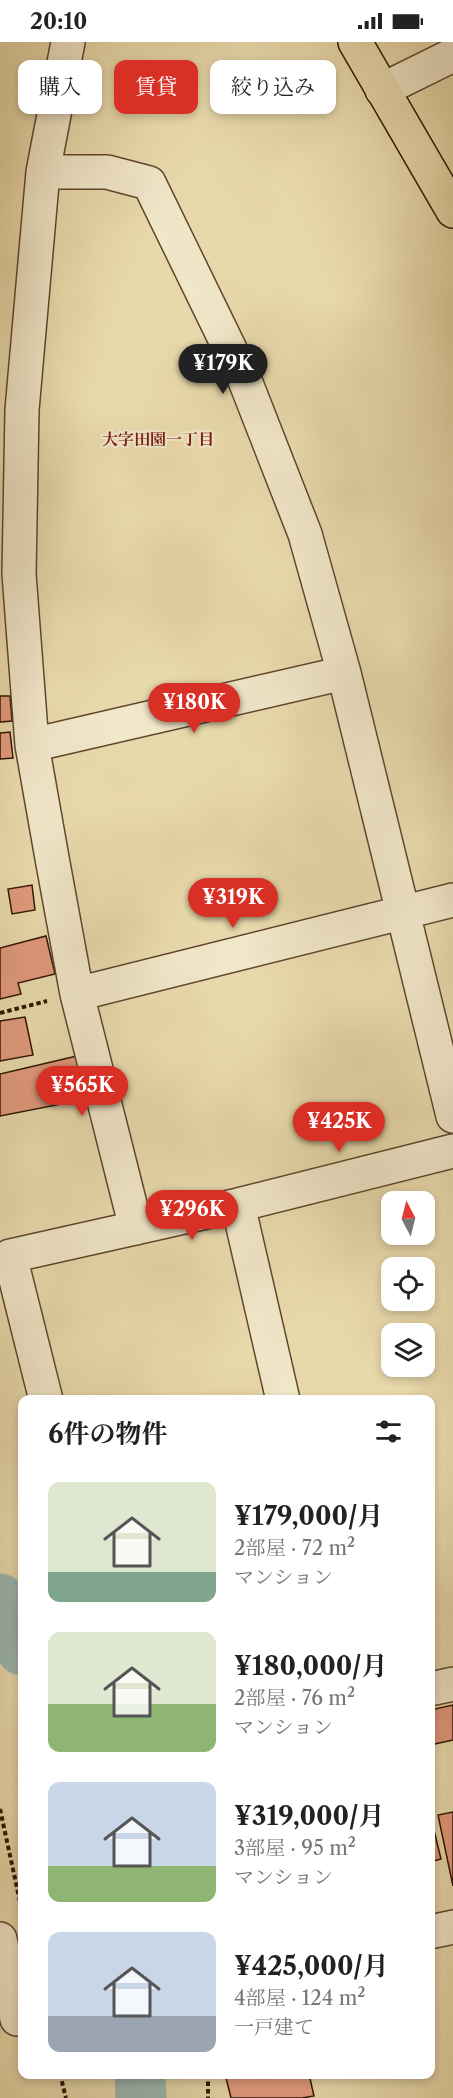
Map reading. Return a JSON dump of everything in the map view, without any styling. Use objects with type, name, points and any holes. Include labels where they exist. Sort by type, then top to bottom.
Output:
[{"type":"main road","points":[[355,42],[453,211]]},
{"type":"street","points":[[68,42],[43,172],[22,410],[19,574],[32,745],[77,994],[136,1228]]},
{"type":"street","points":[[382,90],[453,55]]},
{"type":"street","points":[[43,172],[107,172],[149,183],[244,378],[305,534],[344,673],[453,1116]]},
{"type":"street","points":[[32,745],[344,673]]},
{"type":"street","points":[[77,994],[453,900]]},
{"type":"street","points":[[45,1395],[10,1256],[238,1205],[453,1151]]},
{"type":"street","points":[[238,1205],[282,1395]]},
{"type":"street","points":[[435,1688],[453,1684]]},
{"type":"street","points":[[435,1931],[453,1927]]},
{"type":"street","points":[[0,1939],[13,2020]]},
{"type":"path","points":[[0,1013],[77,994]]},
{"type":"path","points":[[0,1809],[18,1892]]},
{"type":"path","points":[[61,2079],[66,2098]]},
{"type":"path","points":[[208,2079],[208,2098]]},
{"type":"building","points":[[0,696],[10,696],[12,721],[0,722]]},
{"type":"building","points":[[10,732],[13,758],[0,759],[0,733]]},
{"type":"building","points":[[32,885],[35,910],[12,914],[8,889]]},
{"type":"building","points":[[46,936],[55,974],[18,983],[21,994],[0,999],[0,948]]},
{"type":"building","points":[[25,1017],[33,1055],[0,1061],[0,1021]]},
{"type":"building","points":[[77,1056],[87,1099],[0,1116],[0,1074]]},
{"type":"building","points":[[453,1705],[453,1740],[435,1744],[435,1709]]},
{"type":"building","points":[[453,1812],[453,1886],[438,1815]]},
{"type":"building","points":[[435,1834],[441,1859],[435,1861]]},
{"type":"building","points":[[226,2079],[310,2079],[314,2096],[302,2098],[231,2098]]},
{"type":"waterway","points":[[0,1599],[18,1642]]},
{"type":"waterway","points":[[140,2079],[141,2098]]},
{"type":"district","name":"大字田園一丁目","points":[[158,439]]}]
